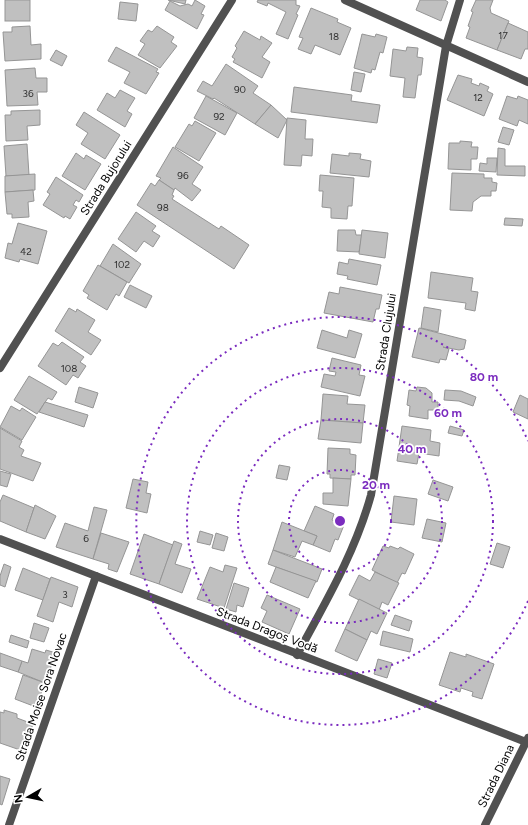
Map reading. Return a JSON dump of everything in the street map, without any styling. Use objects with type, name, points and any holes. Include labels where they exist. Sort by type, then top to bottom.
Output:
[{"type":"street","name":"Strada Bujorului","points":[[0,368],[232,0]]},
{"type":"street","points":[[345,0],[528,82]]},
{"type":"street","name":"Strada Clujului","points":[[297,655],[341,574],[363,526],[372,495],[446,46],[460,0]]},
{"type":"street","name":"Strada Dragoș Vodă","points":[[0,539],[297,655],[527,740]]},
{"type":"street","name":"Strada Moise Sora Novac","points":[[9,825],[96,576]]},
{"type":"street","name":"Strada Diana","points":[[485,825],[527,740]]},
{"type":"building","points":[[5,0],[30,0],[30,21],[5,21]]},
{"type":"building","points":[[168,0],[186,0],[185,4]]},
{"type":"building","points":[[195,0],[205,6],[201,14],[204,15],[197,29],[165,10],[170,1],[180,6],[188,4],[192,6]]},
{"type":"building","points":[[258,0],[296,0],[296,5],[300,6],[288,39],[276,34],[286,12],[268,3],[267,6],[257,2]]},
{"type":"building","points":[[420,0],[445,0],[448,2],[441,21],[416,10]]},
{"type":"building","points":[[476,0],[493,0],[490,8],[491,13],[509,21],[497,50],[466,38],[473,12],[471,11]]},
{"type":"building","points":[[120,2],[138,4],[136,21],[118,19]]},
{"type":"building","points":[[311,8],[338,19],[337,22],[351,28],[340,55],[315,45],[311,54],[298,49],[303,38],[299,37]]},
{"type":"building","points":[[508,23],[528,32],[528,49],[525,49],[521,59],[497,50]]},
{"type":"building","points":[[30,26],[31,45],[41,44],[41,59],[5,61],[3,32],[12,32],[12,27]]},
{"type":"building","points":[[157,26],[174,37],[171,42],[177,46],[160,68],[138,55],[145,44],[140,41],[148,30],[152,32]]},
{"type":"building","points":[[244,31],[260,40],[261,36],[272,43],[262,57],[270,62],[262,78],[233,62],[235,59],[232,57],[237,48],[235,46]]},
{"type":"building","points":[[362,34],[375,37],[376,34],[387,37],[383,53],[380,52],[375,70],[372,69],[371,73],[354,68]]},
{"type":"building","points":[[116,47],[158,69],[156,72],[159,73],[146,94],[124,83],[130,72],[108,61]]},
{"type":"building","points":[[407,47],[418,48],[417,57],[423,58],[421,75],[418,75],[415,98],[403,97],[405,78],[390,76],[393,49],[406,51]]},
{"type":"building","points":[[56,50],[67,56],[62,66],[50,60]]},
{"type":"building","points":[[226,64],[258,86],[253,93],[271,105],[255,124],[214,98],[213,99],[197,91],[203,81],[212,86]]},
{"type":"building","points":[[35,68],[36,78],[47,78],[47,92],[37,92],[38,105],[7,106],[5,70]]},
{"type":"building","points":[[354,72],[365,74],[361,92],[351,90]]},
{"type":"building","points":[[458,75],[472,79],[471,83],[479,86],[480,83],[489,87],[487,91],[493,94],[484,116],[447,100]]},
{"type":"building","points":[[294,87],[352,95],[351,101],[380,105],[377,123],[291,112]]},
{"type":"building","points":[[120,90],[135,98],[127,111],[132,114],[125,127],[97,110],[107,93],[115,98]]},
{"type":"building","points":[[206,96],[237,113],[225,135],[194,118]]},
{"type":"building","points":[[507,96],[517,99],[518,96],[528,100],[528,124],[519,120],[517,126],[499,119]]},
{"type":"building","points":[[271,105],[287,120],[278,138],[255,124]]},
{"type":"building","points":[[40,110],[40,125],[27,126],[28,140],[6,141],[5,115],[11,115],[11,111]]},
{"type":"building","points":[[84,112],[120,135],[105,159],[81,144],[88,133],[76,125]]},
{"type":"building","points":[[287,118],[306,120],[305,139],[313,139],[312,156],[302,155],[301,166],[284,165]]},
{"type":"building","points":[[195,121],[216,133],[199,161],[175,147],[189,124],[192,126]]},
{"type":"building","points":[[503,127],[514,130],[509,145],[498,142]]},
{"type":"building","points":[[460,141],[472,142],[471,147],[478,147],[477,159],[471,159],[471,170],[448,169],[449,143],[460,143]]},
{"type":"building","points":[[27,144],[29,175],[6,176],[4,146]]},
{"type":"building","points":[[173,147],[203,167],[192,184],[201,190],[192,201],[175,188],[174,190],[159,180],[161,178],[156,176]]},
{"type":"building","points":[[498,148],[505,149],[505,166],[525,166],[525,176],[497,175]]},
{"type":"building","points":[[76,153],[84,159],[86,155],[101,164],[85,190],[62,176]]},
{"type":"building","points":[[349,153],[361,154],[360,159],[371,161],[369,177],[330,173],[332,154],[349,156]]},
{"type":"building","points":[[487,158],[497,158],[496,172],[479,171],[480,163],[487,164]]},
{"type":"building","points":[[452,173],[484,174],[484,178],[492,178],[492,182],[497,183],[496,191],[491,191],[491,196],[481,196],[473,202],[472,211],[450,210]]},
{"type":"building","points":[[35,174],[35,190],[5,192],[5,176]]},
{"type":"building","points":[[320,175],[354,178],[352,206],[348,206],[347,219],[331,218],[331,208],[322,207],[323,191],[319,191]]},
{"type":"building","points":[[56,177],[83,195],[79,202],[76,200],[73,205],[77,207],[70,219],[65,216],[64,218],[43,205],[50,194],[47,192]]},
{"type":"building","points":[[159,180],[174,190],[172,195],[174,196],[172,199],[219,229],[221,226],[249,245],[234,269],[137,205],[151,183],[155,186]]},
{"type":"building","points":[[33,190],[34,201],[28,202],[29,217],[12,218],[12,214],[7,214],[5,192]]},
{"type":"building","points":[[136,212],[156,226],[152,231],[160,236],[153,247],[144,241],[136,252],[118,239]]},
{"type":"building","points":[[505,218],[523,219],[522,226],[504,225]]},
{"type":"building","points":[[18,223],[47,231],[38,264],[20,259],[19,262],[5,258],[8,243],[12,244]]},
{"type":"building","points":[[338,230],[355,230],[356,235],[362,235],[359,252],[337,251]]},
{"type":"building","points":[[362,230],[388,233],[385,258],[359,254]]},
{"type":"building","points":[[113,244],[141,264],[129,283],[100,266]]},
{"type":"building","points":[[349,259],[381,265],[377,285],[347,279],[348,276],[337,274],[339,262],[348,264]]},
{"type":"building","points":[[98,265],[127,282],[119,296],[116,294],[107,310],[87,298],[89,295],[83,291]]},
{"type":"building","points":[[431,272],[473,278],[471,291],[478,292],[475,311],[465,309],[466,303],[428,298]]},
{"type":"building","points":[[130,285],[152,296],[146,308],[124,297]]},
{"type":"building","points":[[340,287],[382,295],[379,309],[376,309],[373,322],[324,313],[329,292],[339,294]]},
{"type":"building","points":[[424,307],[441,310],[438,332],[421,328]]},
{"type":"building","points":[[69,308],[76,312],[77,309],[95,320],[88,332],[101,340],[91,355],[55,331]]},
{"type":"building","points":[[419,328],[466,340],[464,349],[459,350],[443,347],[449,349],[446,360],[440,359],[439,363],[412,357]]},
{"type":"building","points":[[322,330],[347,338],[349,330],[362,334],[355,358],[317,348]]},
{"type":"building","points":[[62,342],[84,357],[80,362],[86,366],[78,378],[73,375],[66,385],[38,366],[53,343],[58,346]]},
{"type":"building","points":[[332,358],[361,365],[359,375],[365,376],[360,396],[321,387],[324,374],[335,376],[336,372],[329,371]]},
{"type":"building","points":[[29,376],[57,392],[52,400],[48,398],[37,414],[14,400]]},
{"type":"building","points":[[79,387],[98,393],[93,408],[75,402]]},
{"type":"building","points":[[417,387],[426,388],[432,393],[432,402],[438,402],[438,410],[428,410],[428,419],[409,416],[410,406],[407,405],[409,390],[416,391]]},
{"type":"building","points":[[445,390],[461,391],[476,397],[473,406],[459,401],[444,400]]},
{"type":"building","points":[[323,394],[348,396],[347,404],[365,405],[363,423],[321,420]]},
{"type":"building","points":[[520,395],[528,399],[528,419],[513,412]]},
{"type":"building","points":[[45,402],[88,415],[84,427],[39,412]]},
{"type":"building","points":[[11,406],[20,411],[22,408],[36,417],[22,440],[0,427]]},
{"type":"building","points":[[321,420],[363,423],[361,443],[318,439]]},
{"type":"building","points":[[402,426],[431,430],[430,441],[440,443],[439,456],[419,453],[417,464],[397,461]]},
{"type":"building","points":[[450,426],[464,430],[462,436],[448,433]]},
{"type":"building","points":[[0,428],[22,441],[19,447],[24,450],[21,456],[41,463],[33,481],[0,469]]},
{"type":"building","points":[[328,448],[350,449],[350,454],[356,455],[355,475],[351,475],[351,479],[330,478],[330,474],[327,474]]},
{"type":"building","points":[[279,465],[290,467],[287,480],[276,478]]},
{"type":"building","points":[[0,471],[11,474],[7,487],[0,485]]},
{"type":"building","points":[[333,478],[351,479],[348,506],[323,504],[323,493],[333,493]]},
{"type":"building","points":[[133,479],[148,482],[146,493],[151,494],[147,513],[126,508]]},
{"type":"building","points":[[433,480],[453,487],[448,501],[428,494]]},
{"type":"building","points":[[3,495],[34,508],[26,532],[0,521],[0,502]]},
{"type":"building","points":[[394,496],[417,499],[414,525],[391,522]]},
{"type":"building","points":[[35,505],[56,516],[45,539],[26,532]]},
{"type":"building","points":[[315,506],[334,514],[332,520],[344,525],[338,540],[335,539],[330,552],[313,545],[317,536],[304,531]]},
{"type":"building","points":[[94,507],[107,510],[93,559],[56,547],[65,523],[88,531]]},
{"type":"building","points":[[427,519],[446,523],[442,542],[422,538]]},
{"type":"building","points":[[282,522],[317,536],[313,545],[302,541],[295,557],[273,550]]},
{"type":"building","points":[[200,531],[213,535],[210,545],[197,542]]},
{"type":"building","points":[[101,533],[129,542],[117,572],[108,569],[109,564],[93,559]]},
{"type":"building","points":[[216,533],[228,537],[224,551],[212,548]]},
{"type":"building","points":[[144,534],[173,545],[159,584],[130,574]]},
{"type":"building","points":[[174,541],[182,544],[175,564],[191,569],[182,593],[159,584]]},
{"type":"building","points":[[497,543],[510,547],[503,568],[490,564]]},
{"type":"building","points":[[383,546],[389,548],[390,546],[398,549],[400,547],[414,554],[405,574],[402,573],[397,583],[372,570]]},
{"type":"building","points":[[273,550],[322,569],[317,582],[268,564]]},
{"type":"building","points":[[4,564],[11,567],[5,587],[0,585],[0,576]]},
{"type":"building","points":[[225,565],[237,568],[224,608],[197,599],[210,567],[223,572]]},
{"type":"building","points":[[276,567],[316,581],[308,598],[270,582]]},
{"type":"building","points":[[23,568],[50,579],[43,600],[15,590]]},
{"type":"building","points":[[375,572],[399,583],[388,605],[382,602],[379,610],[349,595],[359,575],[370,581]]},
{"type":"building","points":[[51,577],[78,587],[72,607],[59,602],[53,622],[37,616]]},
{"type":"building","points":[[234,583],[249,588],[243,607],[237,605],[236,612],[226,609]]},
{"type":"building","points":[[267,595],[300,609],[289,634],[262,622],[267,611],[261,608]]},
{"type":"building","points":[[359,599],[387,613],[377,634],[371,631],[367,640],[345,629]]},
{"type":"building","points":[[395,615],[412,621],[409,631],[391,625]]},
{"type":"building","points":[[34,623],[49,628],[44,642],[30,638]]},
{"type":"building","points":[[345,629],[367,640],[357,661],[335,651]]},
{"type":"building","points":[[383,631],[413,639],[410,652],[380,645]]},
{"type":"building","points":[[11,635],[29,641],[27,648],[9,642]]},
{"type":"building","points":[[32,649],[45,653],[46,650],[56,653],[45,683],[18,672],[22,661],[28,663]]},
{"type":"building","points":[[450,652],[466,657],[466,654],[494,664],[482,699],[472,696],[473,692],[461,688],[460,692],[439,685]]},
{"type":"building","points":[[0,653],[22,661],[18,672],[0,666]]},
{"type":"building","points":[[378,659],[392,663],[387,678],[374,674]]},
{"type":"building","points":[[23,675],[45,683],[36,707],[15,699]]},
{"type":"building","points":[[4,710],[17,714],[17,718],[33,724],[23,751],[0,743],[0,712],[4,713]]},
{"type":"building","points":[[0,776],[10,779],[2,805],[0,804]]}]
